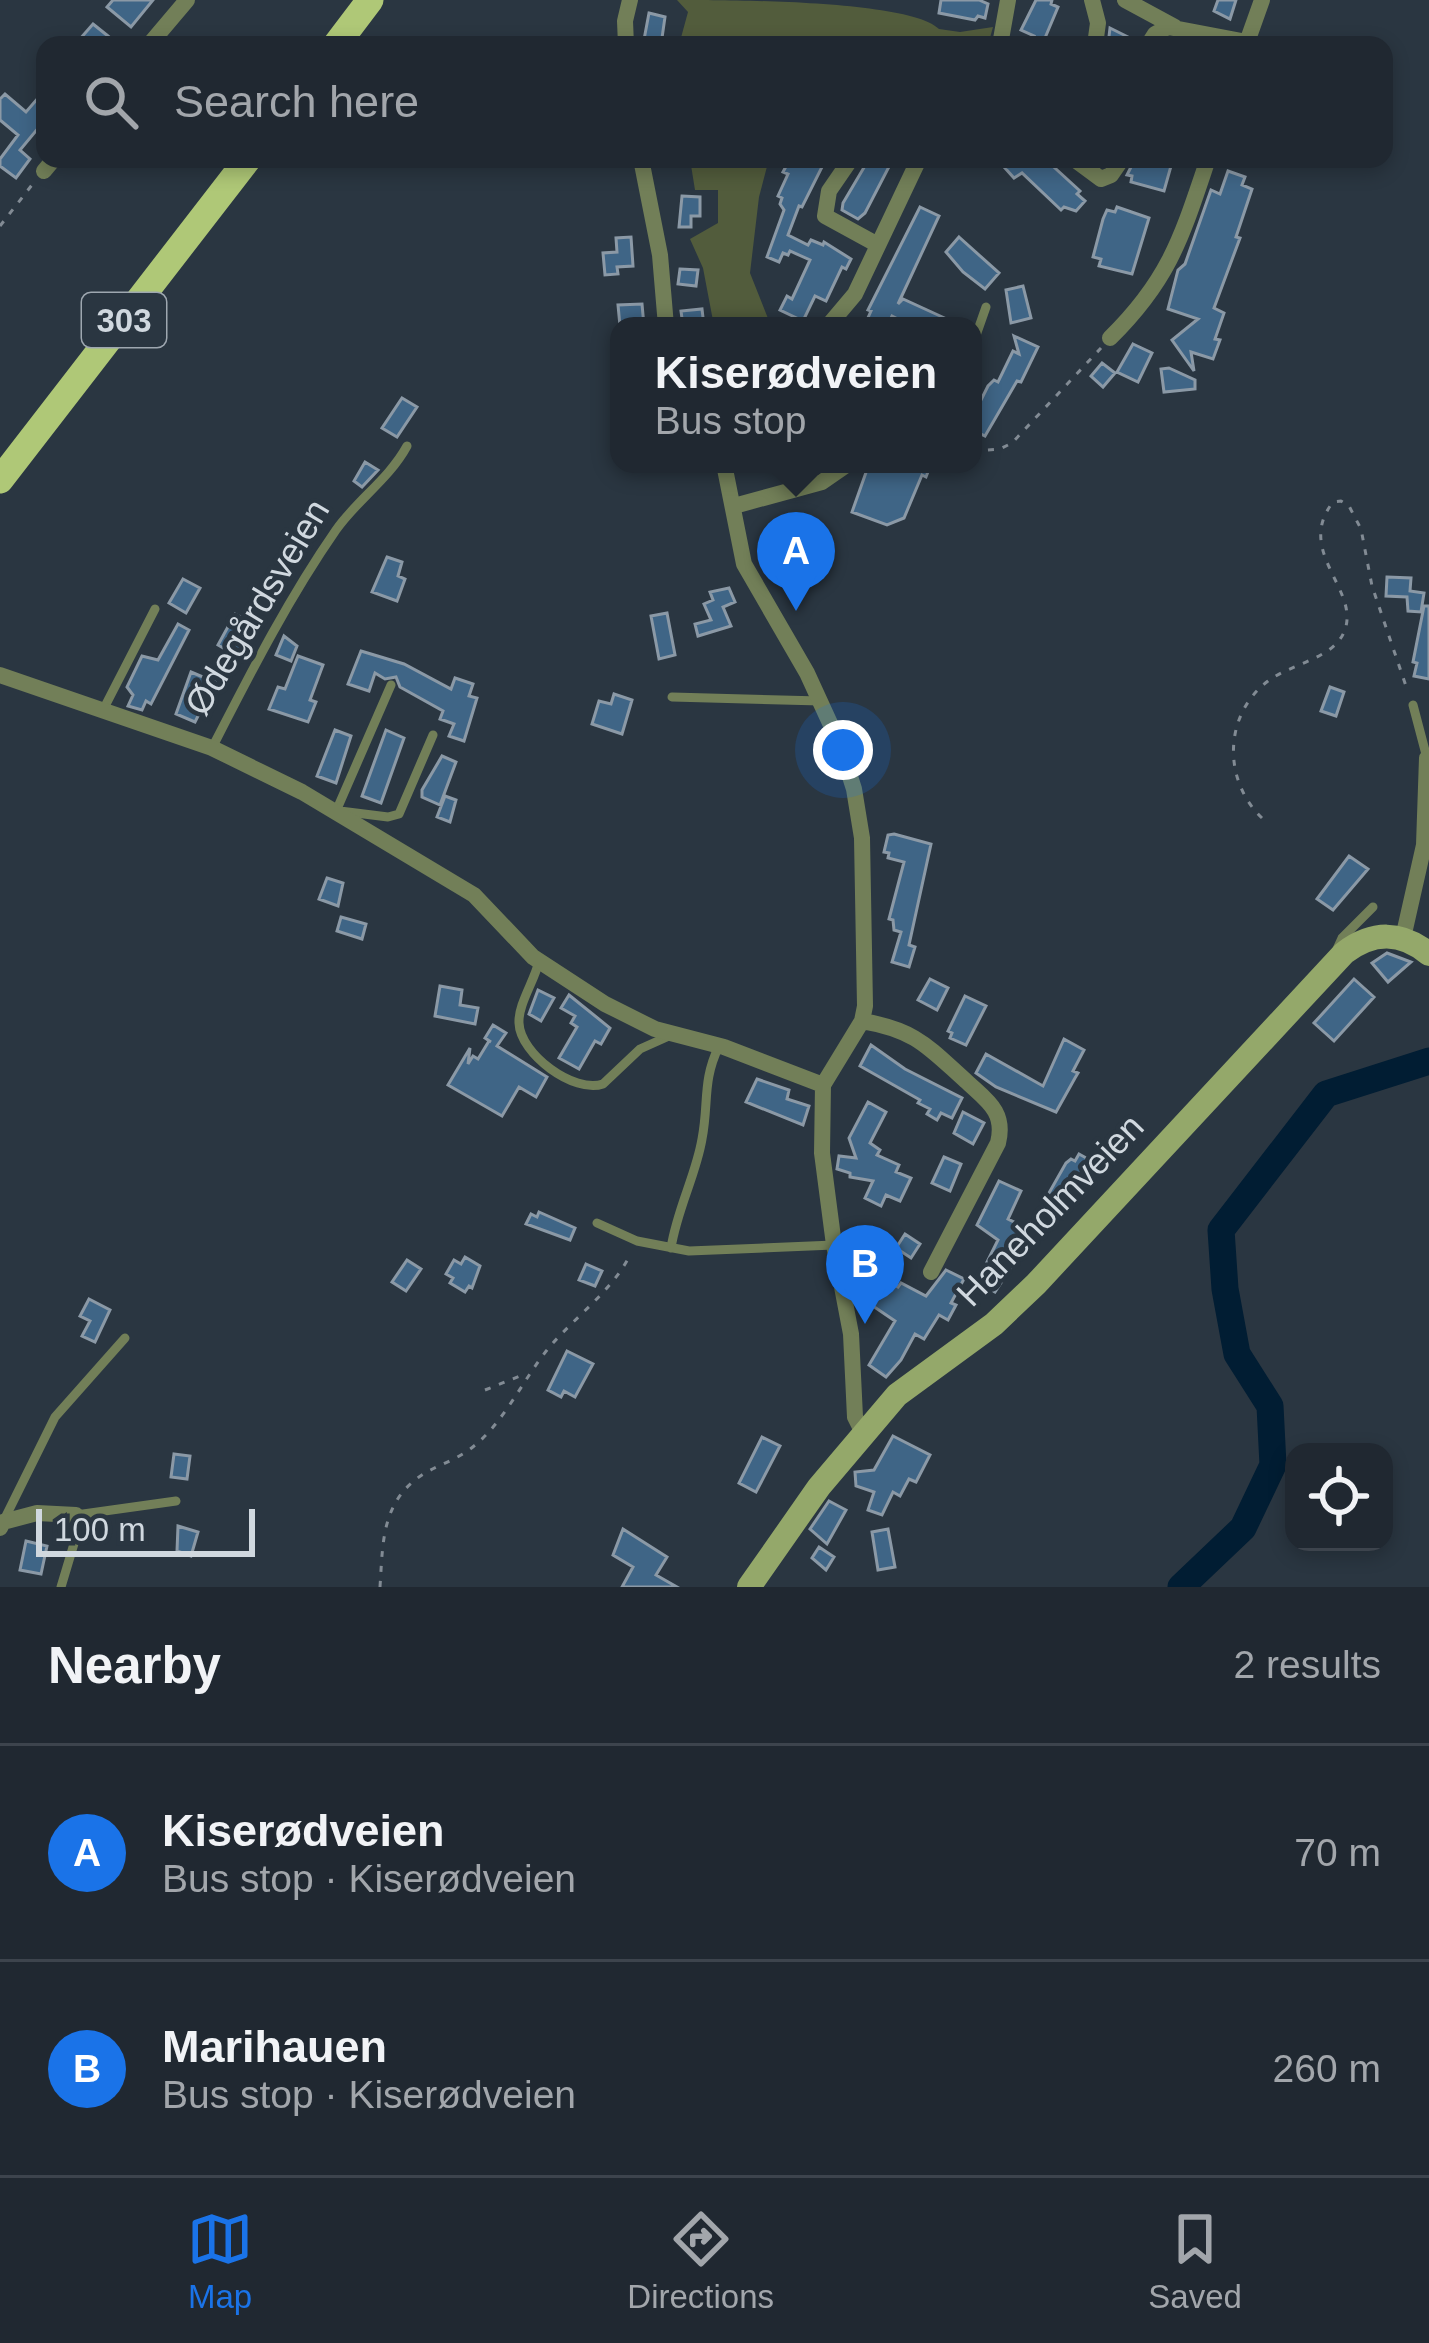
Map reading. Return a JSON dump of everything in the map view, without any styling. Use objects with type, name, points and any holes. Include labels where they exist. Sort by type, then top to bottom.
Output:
[{"type":"main road","points":[[343,36],[370,0]]},
{"type":"main road","name":"303","points":[[0,480],[241,168]]},
{"type":"main road","name":"Haneholmveien","points":[[749,1587],[819,1487],[912,1381],[984,1332],[1036,1284],[1337,960],[1372,938],[1403,938]]},
{"type":"main road","points":[[1403,938],[1429,954]]},
{"type":"street","points":[[157,36],[187,0]]},
{"type":"street","points":[[626,36],[630,0]]},
{"type":"street","points":[[1002,36],[1008,0]]},
{"type":"street","points":[[1092,0],[1096,36]]},
{"type":"street","points":[[1125,0],[1175,27],[1213,36]]},
{"type":"street","points":[[1250,36],[1262,0]]},
{"type":"street","points":[[1155,36],[1175,27]]},
{"type":"street","points":[[643,168],[660,255],[665,317]]},
{"type":"street","points":[[845,168],[829,191],[826,216],[878,245]]},
{"type":"street","points":[[842,317],[915,168]]},
{"type":"street","points":[[1086,168],[1101,179],[1116,168]]},
{"type":"street","points":[[1110,338],[1155,289],[1178,246],[1205,168]]},
{"type":"street","points":[[726,473],[744,564],[780,619],[820,701],[854,789],[862,838],[866,944],[862,1021],[823,1085],[822,1153],[851,1334],[855,1417],[863,1433]]},
{"type":"street","points":[[734,506],[822,482],[835,473]]},
{"type":"street","name":"Ødegårdsveien","points":[[0,675],[212,748],[339,810],[391,847],[474,895],[539,961],[634,1020],[823,1085]]},
{"type":"street","points":[[1403,938],[1424,845],[1428,757]]},
{"type":"street","points":[[862,1021],[904,1031],[938,1052],[991,1103],[1001,1124],[990,1160],[931,1272]]},
{"type":"street","points":[[2,1525],[37,1513],[76,1515]]},
{"type":"lane","points":[[982,319],[986,308]]},
{"type":"lane","name":"Ødegårdsveien","points":[[212,748],[316,558],[353,506],[388,474],[407,446]]},
{"type":"lane","points":[[102,712],[154,609]]},
{"type":"lane","points":[[339,810],[391,686]]},
{"type":"lane","points":[[672,697],[820,701]]},
{"type":"lane","points":[[1413,705],[1428,757]]},
{"type":"lane","name":"Ødegårdsveien","points":[[339,810],[388,817],[399,814],[433,735]]},
{"type":"lane","points":[[1337,960],[1337,945],[1373,907]]},
{"type":"lane","points":[[539,961],[519,1015],[522,1036],[532,1052],[579,1085],[603,1084],[640,1049],[674,1034]]},
{"type":"lane","points":[[670,1248],[677,1211],[702,1138],[705,1079],[718,1046]]},
{"type":"lane","points":[[597,1222],[637,1240],[688,1251],[834,1245]]},
{"type":"lane","points":[[2,1525],[55,1417],[125,1338]]},
{"type":"lane","points":[[61,1587],[76,1537],[76,1515],[176,1501]]},
{"type":"path","points":[[0,226],[47,168]]},
{"type":"path","points":[[982,451],[1000,449],[1020,436],[1110,338]]},
{"type":"path","points":[[1262,818],[1245,802],[1232,751],[1249,700],[1269,680],[1333,647],[1345,631],[1346,615],[1321,546],[1324,516],[1334,502],[1349,506],[1361,529],[1372,586],[1413,705]]},
{"type":"path","points":[[380,1587],[384,1525],[399,1496],[422,1475],[474,1446],[527,1377],[624,1268],[637,1240]]},
{"type":"path","points":[[484,1390],[527,1377]]},
{"type":"green space","points":[[677,0],[856,7],[921,19],[939,29],[960,32],[993,27],[990,36],[681,36],[688,12]]},
{"type":"green space","points":[[691,168],[767,168],[750,273],[767,317],[712,317],[703,268],[690,239],[718,223],[718,190],[695,190]]},
{"type":"building","points":[[113,0],[153,0],[131,27],[107,7]]},
{"type":"building","points":[[941,0],[979,0],[988,4],[985,18],[939,13]]},
{"type":"building","points":[[1036,0],[1052,0],[1058,7],[1046,36],[1021,30]]},
{"type":"building","points":[[1218,0],[1236,0],[1230,19],[1214,11]]},
{"type":"building","points":[[649,13],[665,17],[662,36],[645,36]]},
{"type":"building","points":[[93,24],[107,36],[82,36]]},
{"type":"building","points":[[5,94],[26,112],[36,100],[36,131],[20,150],[30,159],[16,178],[0,166],[18,135],[0,120],[0,99]]},
{"type":"building","points":[[785,168],[822,168],[788,235],[808,245],[811,240],[824,242],[851,259],[846,269],[842,267],[826,301],[815,296],[805,317],[780,310],[787,296],[792,299],[810,260],[790,251],[779,262],[767,257],[784,210],[778,196],[788,174],[783,172]]},
{"type":"building","points":[[864,168],[888,168],[858,219],[842,210]]},
{"type":"building","points":[[1005,168],[1055,168],[1085,201],[1076,211],[1061,210],[1022,173],[1014,178]]},
{"type":"building","points":[[1130,168],[1170,168],[1164,191],[1131,182],[1132,176],[1127,175]]},
{"type":"building","points":[[1228,171],[1245,177],[1242,185],[1252,189],[1214,308],[1224,313],[1215,339],[1220,340],[1213,359],[1191,352],[1194,371],[1172,340],[1198,319],[1168,309],[1178,270],[1185,264],[1211,190],[1220,194]]},
{"type":"building","points":[[682,196],[700,197],[700,216],[691,216],[691,227],[679,227]]},
{"type":"building","points":[[920,207],[939,216],[898,304],[903,299],[942,317],[868,317]]},
{"type":"building","points":[[1117,207],[1149,218],[1132,274],[1099,266],[1101,259],[1093,257],[1107,210],[1115,212]]},
{"type":"building","points":[[631,237],[633,266],[617,267],[618,274],[605,275],[603,253],[617,252],[616,238]]},
{"type":"building","points":[[959,237],[999,273],[985,289],[946,252]]},
{"type":"building","points":[[680,269],[698,270],[696,286],[678,284]]},
{"type":"building","points":[[1023,286],[1031,318],[1011,323],[1006,290]]},
{"type":"building","points":[[642,304],[643,317],[619,317],[618,305]]},
{"type":"building","points":[[702,309],[703,317],[682,317],[681,311]]},
{"type":"building","points":[[1014,336],[1038,347],[985,436],[982,398],[994,380],[998,382],[1013,351],[1019,354]]},
{"type":"building","points":[[1133,344],[1152,353],[1138,382],[1117,372]]},
{"type":"building","points":[[1102,363],[1115,373],[1103,387],[1091,376]]},
{"type":"building","points":[[1161,369],[1195,380],[1195,389],[1164,392]]},
{"type":"building","points":[[402,398],[417,407],[397,437],[382,428]]},
{"type":"building","points":[[365,462],[378,470],[362,487],[354,481]]},
{"type":"building","points":[[866,473],[928,473],[922,475],[904,518],[887,525],[852,512]]},
{"type":"building","points":[[387,557],[402,562],[398,576],[405,579],[397,601],[372,592]]},
{"type":"building","points":[[1387,577],[1411,578],[1410,591],[1424,593],[1421,612],[1408,611],[1407,597],[1386,596]]},
{"type":"building","points":[[183,579],[200,588],[186,613],[169,603]]},
{"type":"building","points":[[729,588],[735,602],[723,607],[731,626],[698,636],[695,624],[711,620],[704,604],[713,600],[710,592]]},
{"type":"building","points":[[1424,606],[1429,606],[1429,679],[1414,676],[1417,663],[1413,662]]},
{"type":"building","points":[[667,613],[675,655],[659,659],[651,616]]},
{"type":"building","points":[[235,614],[255,625],[237,656],[218,645]]},
{"type":"building","points":[[178,624],[189,630],[151,704],[146,701],[142,710],[128,706],[133,695],[127,687],[142,656],[158,660]]},
{"type":"building","points":[[284,636],[297,646],[291,661],[276,655]]},
{"type":"building","points":[[361,651],[404,664],[451,689],[455,678],[473,684],[469,696],[477,698],[464,741],[449,736],[454,724],[440,719],[443,711],[400,687],[396,677],[385,679],[375,673],[369,691],[348,684]]},
{"type":"building","points":[[298,656],[323,665],[310,700],[316,702],[308,722],[269,709],[278,687],[285,689]]},
{"type":"building","points":[[191,672],[215,682],[195,722],[176,714]]},
{"type":"building","points":[[1330,687],[1344,692],[1336,716],[1321,711]]},
{"type":"building","points":[[614,694],[632,700],[622,734],[592,724],[599,701],[611,704]]},
{"type":"building","points":[[335,730],[351,736],[336,783],[317,776]]},
{"type":"building","points":[[386,730],[404,738],[381,803],[362,796]]},
{"type":"building","points":[[442,756],[456,762],[440,805],[422,797],[422,790]]},
{"type":"building","points":[[445,796],[456,800],[450,822],[437,817]]},
{"type":"building","points":[[888,835],[931,844],[909,945],[915,947],[909,967],[892,962],[901,932],[894,930],[889,919],[904,862],[884,852]]},
{"type":"building","points":[[1349,856],[1368,869],[1333,910],[1317,899]]},
{"type":"building","points":[[327,878],[343,883],[338,906],[319,899]]},
{"type":"building","points":[[341,917],[366,924],[362,939],[337,931]]},
{"type":"building","points":[[1387,953],[1411,962],[1388,982],[1372,963]]},
{"type":"building","points":[[930,979],[948,988],[937,1010],[918,1000]]},
{"type":"building","points":[[1354,979],[1374,997],[1334,1041],[1314,1023]]},
{"type":"building","points":[[440,986],[462,990],[460,1005],[478,1008],[475,1024],[435,1016]]},
{"type":"building","points":[[538,990],[554,998],[541,1021],[529,1014]]},
{"type":"building","points":[[569,995],[610,1028],[601,1044],[595,1041],[579,1069],[559,1058],[577,1027],[571,1023],[575,1016],[561,1008]]},
{"type":"building","points":[[965,996],[986,1006],[966,1045],[950,1038],[948,1031]]},
{"type":"building","points":[[493,1025],[506,1033],[497,1046],[547,1077],[536,1097],[519,1087],[502,1116],[448,1085],[470,1048],[468,1064],[491,1042],[485,1038]]},
{"type":"building","points":[[1064,1039],[1084,1050],[1073,1071],[1078,1073],[1056,1112],[996,1087],[976,1073],[986,1054],[1043,1086]]},
{"type":"building","points":[[871,1045],[905,1069],[962,1098],[952,1118],[941,1113],[937,1120],[927,1114],[930,1109],[920,1100],[860,1066]]},
{"type":"building","points":[[757,1079],[789,1090],[787,1099],[809,1106],[803,1125],[746,1102]]},
{"type":"building","points":[[868,1102],[886,1112],[870,1143],[880,1150],[877,1155],[899,1165],[896,1172],[911,1178],[900,1201],[886,1195],[881,1206],[865,1198],[873,1181],[837,1169],[839,1156],[856,1158],[849,1138]]},
{"type":"building","points":[[963,1112],[984,1123],[973,1144],[954,1133]]},
{"type":"building","points":[[1079,1154],[1097,1164],[1063,1218],[1044,1207],[1045,1200],[1066,1163]]},
{"type":"building","points":[[944,1157],[961,1164],[950,1191],[932,1183]]},
{"type":"building","points":[[999,1181],[1021,1191],[1008,1219],[1030,1238],[995,1292],[982,1285],[994,1267],[987,1262],[998,1240],[977,1225]]},
{"type":"building","points":[[539,1212],[575,1228],[570,1240],[526,1224],[531,1214],[537,1217]]},
{"type":"building","points":[[905,1234],[920,1244],[911,1258],[896,1248]]},
{"type":"building","points":[[465,1257],[480,1266],[472,1288],[465,1292],[450,1283],[453,1278],[446,1274],[454,1260],[461,1264]]},
{"type":"building","points":[[407,1260],[421,1269],[406,1291],[392,1282]]},
{"type":"building","points":[[586,1264],[602,1271],[595,1286],[579,1280]]},
{"type":"building","points":[[946,1270],[964,1279],[948,1320],[939,1315],[924,1339],[915,1334],[886,1377],[869,1365],[895,1321],[870,1304],[866,1294],[872,1283],[877,1286],[883,1279],[898,1287],[901,1283],[926,1296]]},
{"type":"building","points":[[89,1299],[110,1310],[95,1342],[82,1336],[90,1321],[80,1316]]},
{"type":"building","points":[[567,1351],[593,1364],[575,1397],[548,1390]]},
{"type":"building","points":[[893,1436],[930,1455],[916,1482],[909,1479],[900,1496],[893,1492],[882,1515],[868,1510],[874,1492],[856,1486],[855,1472],[874,1470]]},
{"type":"building","points":[[762,1437],[780,1446],[756,1492],[739,1483]]},
{"type":"building","points":[[174,1454],[190,1456],[187,1479],[171,1477]]},
{"type":"building","points":[[829,1501],[846,1510],[827,1544],[810,1529]]},
{"type":"building","points":[[178,1526],[198,1532],[191,1556],[177,1551]]},
{"type":"building","points":[[623,1529],[667,1557],[656,1575],[677,1587],[622,1587],[633,1567],[613,1555]]},
{"type":"building","points":[[888,1529],[895,1567],[878,1570],[872,1532]]},
{"type":"building","points":[[26,1541],[47,1546],[41,1574],[20,1570]]},
{"type":"building","points":[[819,1547],[834,1557],[826,1570],[812,1558]]},
{"type":"waterway","points":[[1181,1587],[1243,1528],[1273,1465],[1270,1406],[1237,1354],[1221,1230],[1326,1094],[1429,1061]]},
{"type":"place","name":"Kiserødveien","points":[[796,611]]},
{"type":"place","name":"Marihauen","points":[[865,1324]]}]
